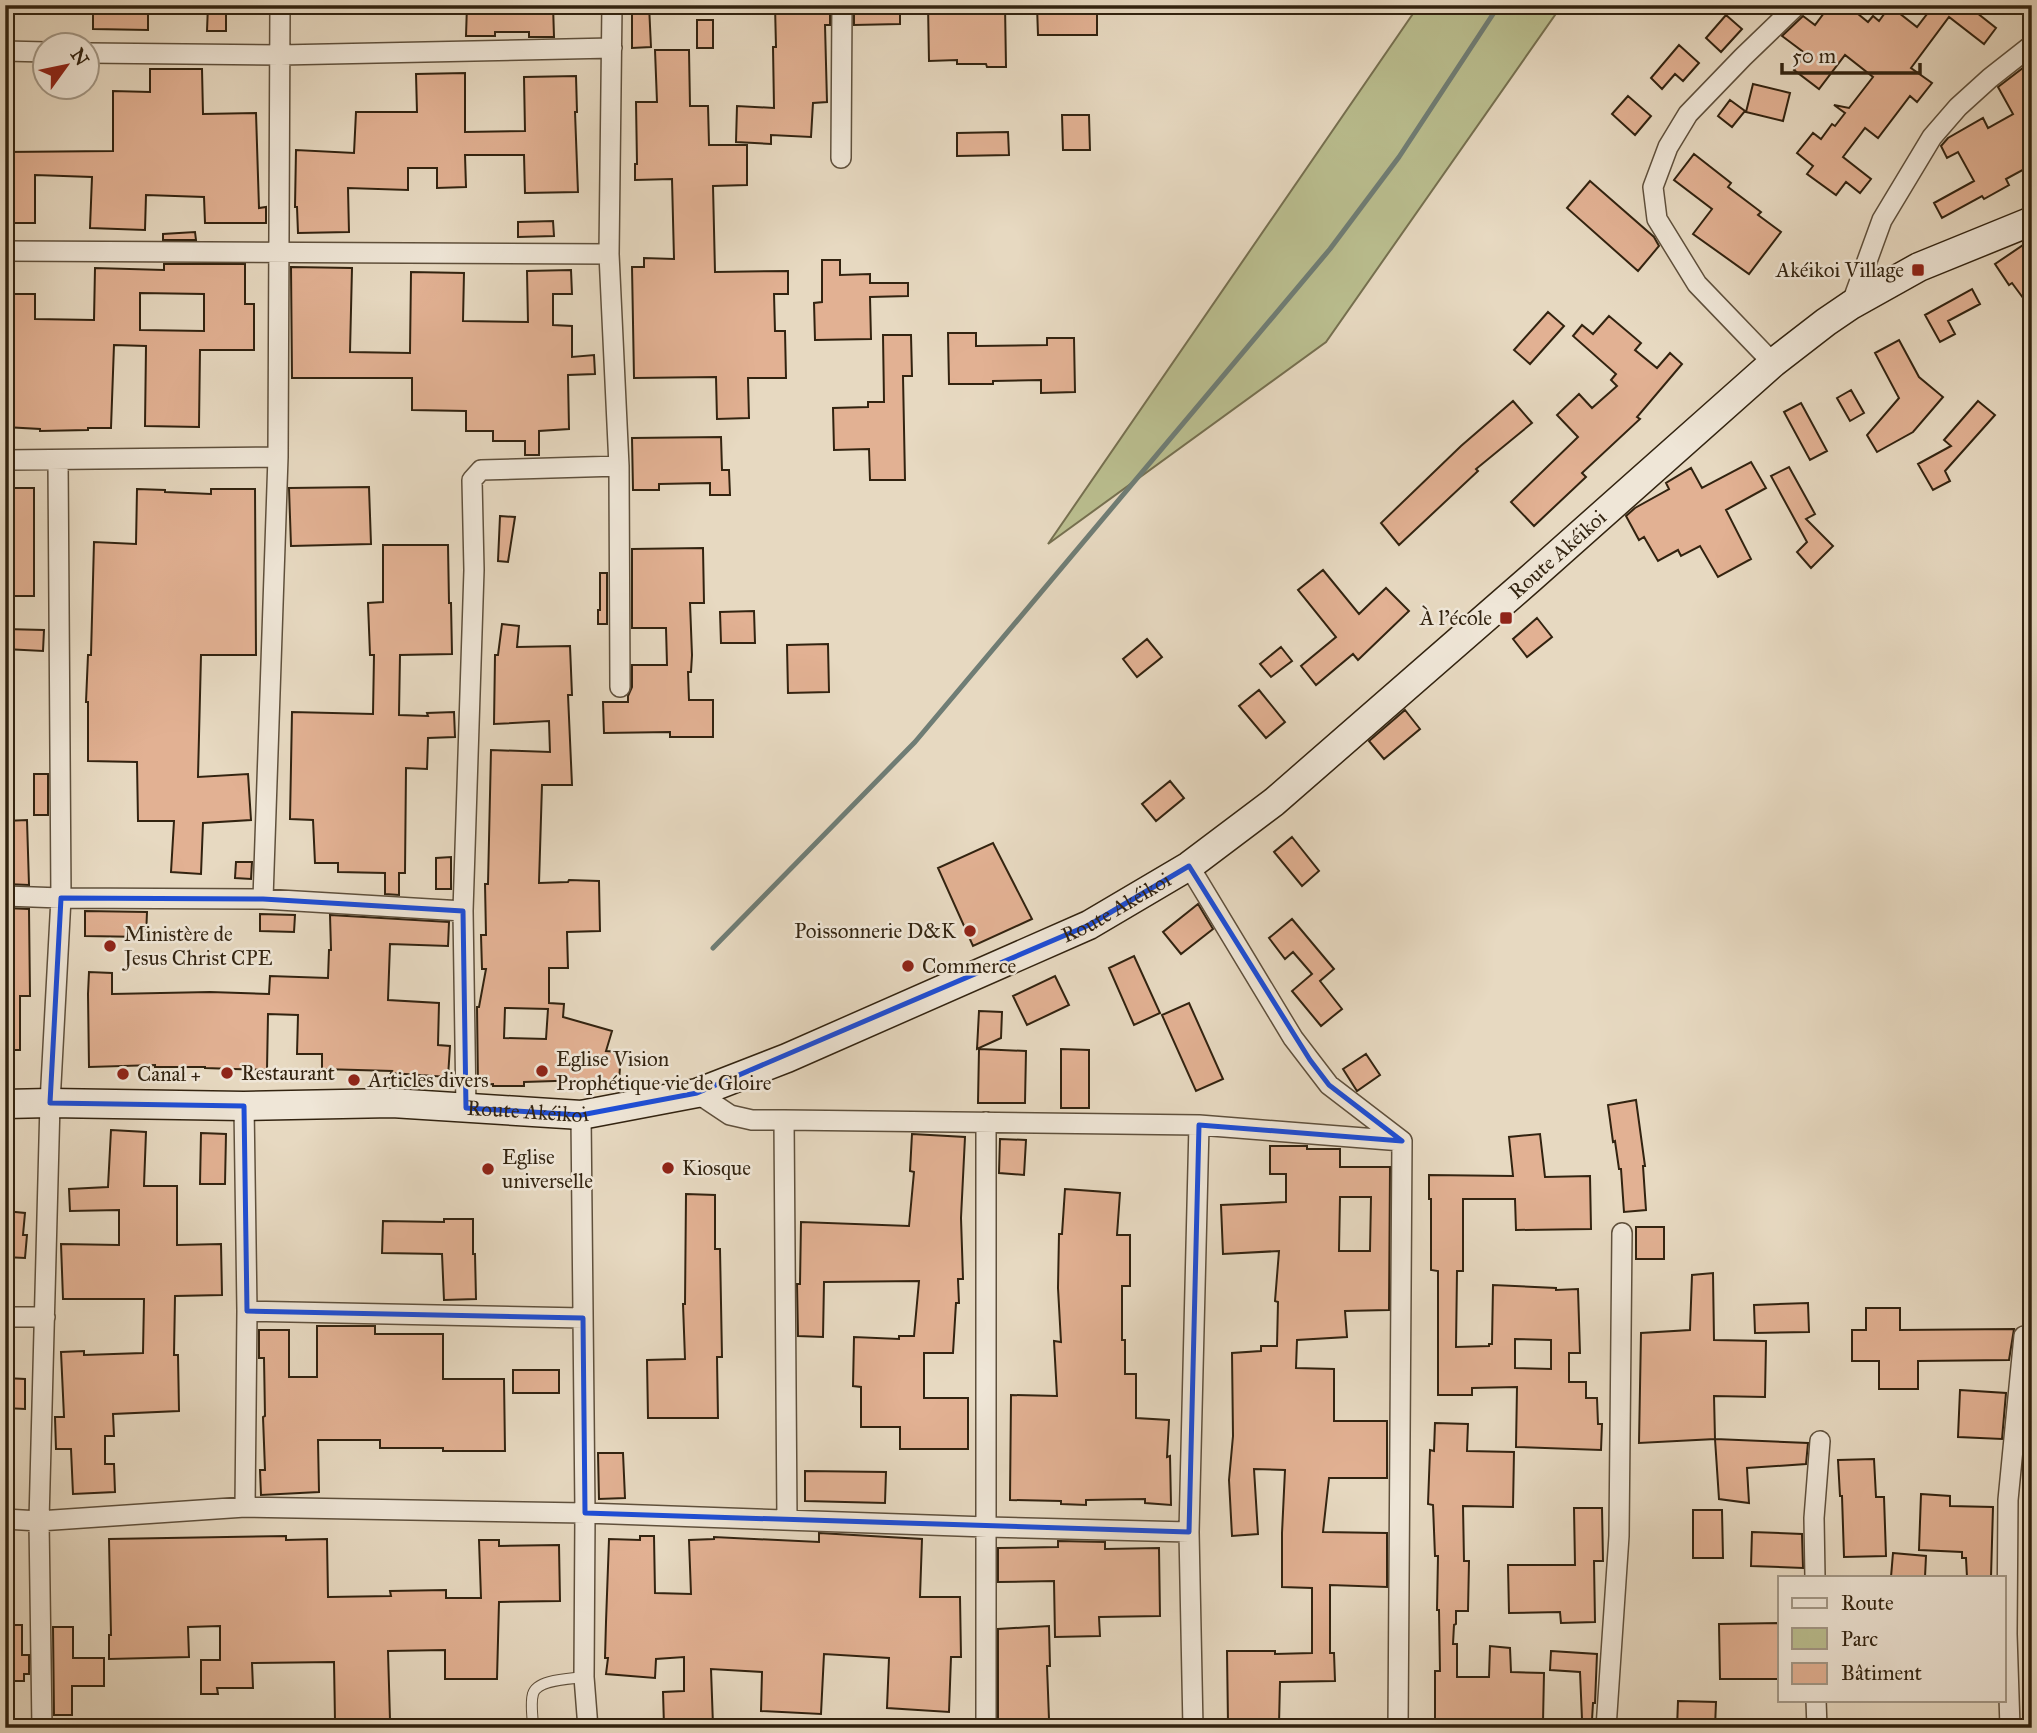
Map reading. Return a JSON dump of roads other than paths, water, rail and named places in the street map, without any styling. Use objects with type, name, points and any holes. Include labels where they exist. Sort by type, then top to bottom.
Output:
[{"type":"street","points":[[263,899],[278,457],[280,5]]},
{"type":"street","points":[[612,5],[609,254],[619,466],[620,687]]},
{"type":"street","points":[[841,158],[842,5]]},
{"type":"street","points":[[1773,363],[1697,284],[1657,219],[1653,187],[1668,147],[1688,114],[1797,5]]},
{"type":"street","points":[[1851,305],[1882,220],[1932,137],[1958,107],[2032,44]]},
{"type":"street","points":[[102,53],[279,55],[612,48]]},
{"type":"street","points":[[5,51],[32,52]]},
{"type":"street","name":"Route Akéikoi","points":[[5,1104],[244,1106],[392,1103],[581,1115],[697,1093],[788,1058],[1089,925],[1189,866],[1274,802],[1773,363],[1826,322],[1919,267],[2032,221]]},
{"type":"street","points":[[5,251],[609,254]]},
{"type":"street","points":[[5,460],[278,457]]},
{"type":"street","points":[[42,1728],[39,1521],[50,1103],[61,898],[58,460]]},
{"type":"street","points":[[466,1108],[463,911],[474,570],[472,480],[481,470],[619,466]]},
{"type":"street","points":[[1189,866],[1293,1038],[1316,1069],[1329,1085],[1402,1141]]},
{"type":"street","points":[[5,896],[263,899],[463,911]]},
{"type":"street","points":[[697,1093],[730,1115],[752,1120],[1199,1125],[1402,1141]]},
{"type":"street","points":[[244,1106],[247,1311],[245,1507]]},
{"type":"street","points":[[581,1115],[584,1677],[588,1728]]},
{"type":"street","points":[[784,1120],[787,1520]]},
{"type":"street","points":[[986,1122],[986,1728]]},
{"type":"street","points":[[1193,1728],[1189,1532],[1199,1125]]},
{"type":"street","points":[[1398,1728],[1402,1141]]},
{"type":"street","points":[[1606,1728],[1619,1536],[1622,1233]]},
{"type":"street","points":[[247,1311],[583,1318]]},
{"type":"street","points":[[5,1317],[45,1317]]},
{"type":"street","points":[[2010,1728],[2007,1634],[2008,1500],[2024,1336]]},
{"type":"street","points":[[1815,1576],[1814,1518],[1820,1441]]},
{"type":"street","points":[[5,1519],[39,1521],[245,1507],[585,1513],[1189,1532]]},
{"type":"street","points":[[1816,1702],[1817,1728]]},
{"type":"lane","points":[[533,1728],[533,1693],[537,1686],[584,1677]]},
{"type":"waterway","points":[[713,948],[915,742],[1330,249],[1399,157],[1499,5]]},
{"type":"place","name":"Akéikoi Village","points":[[1918,270]]},
{"type":"place","name":"À l'école","points":[[1506,618]]},
{"type":"place","name":"Poissonnerie D&K","points":[[970,931]]},
{"type":"place","name":"Ministère de Jesus Christ CPE","points":[[110,946]]},
{"type":"place","name":"Commerce","points":[[908,966]]},
{"type":"place","name":"Eglise Vision Prophétique vie de Gloire","points":[[542,1071]]},
{"type":"place","name":"Restaurant","points":[[227,1073]]},
{"type":"place","name":"Canal +","points":[[123,1074]]},
{"type":"place","name":"Articles divers","points":[[354,1080]]},
{"type":"place","name":"Kiosque","points":[[668,1168]]},
{"type":"place","name":"Eglise universelle","points":[[488,1169]]}]
